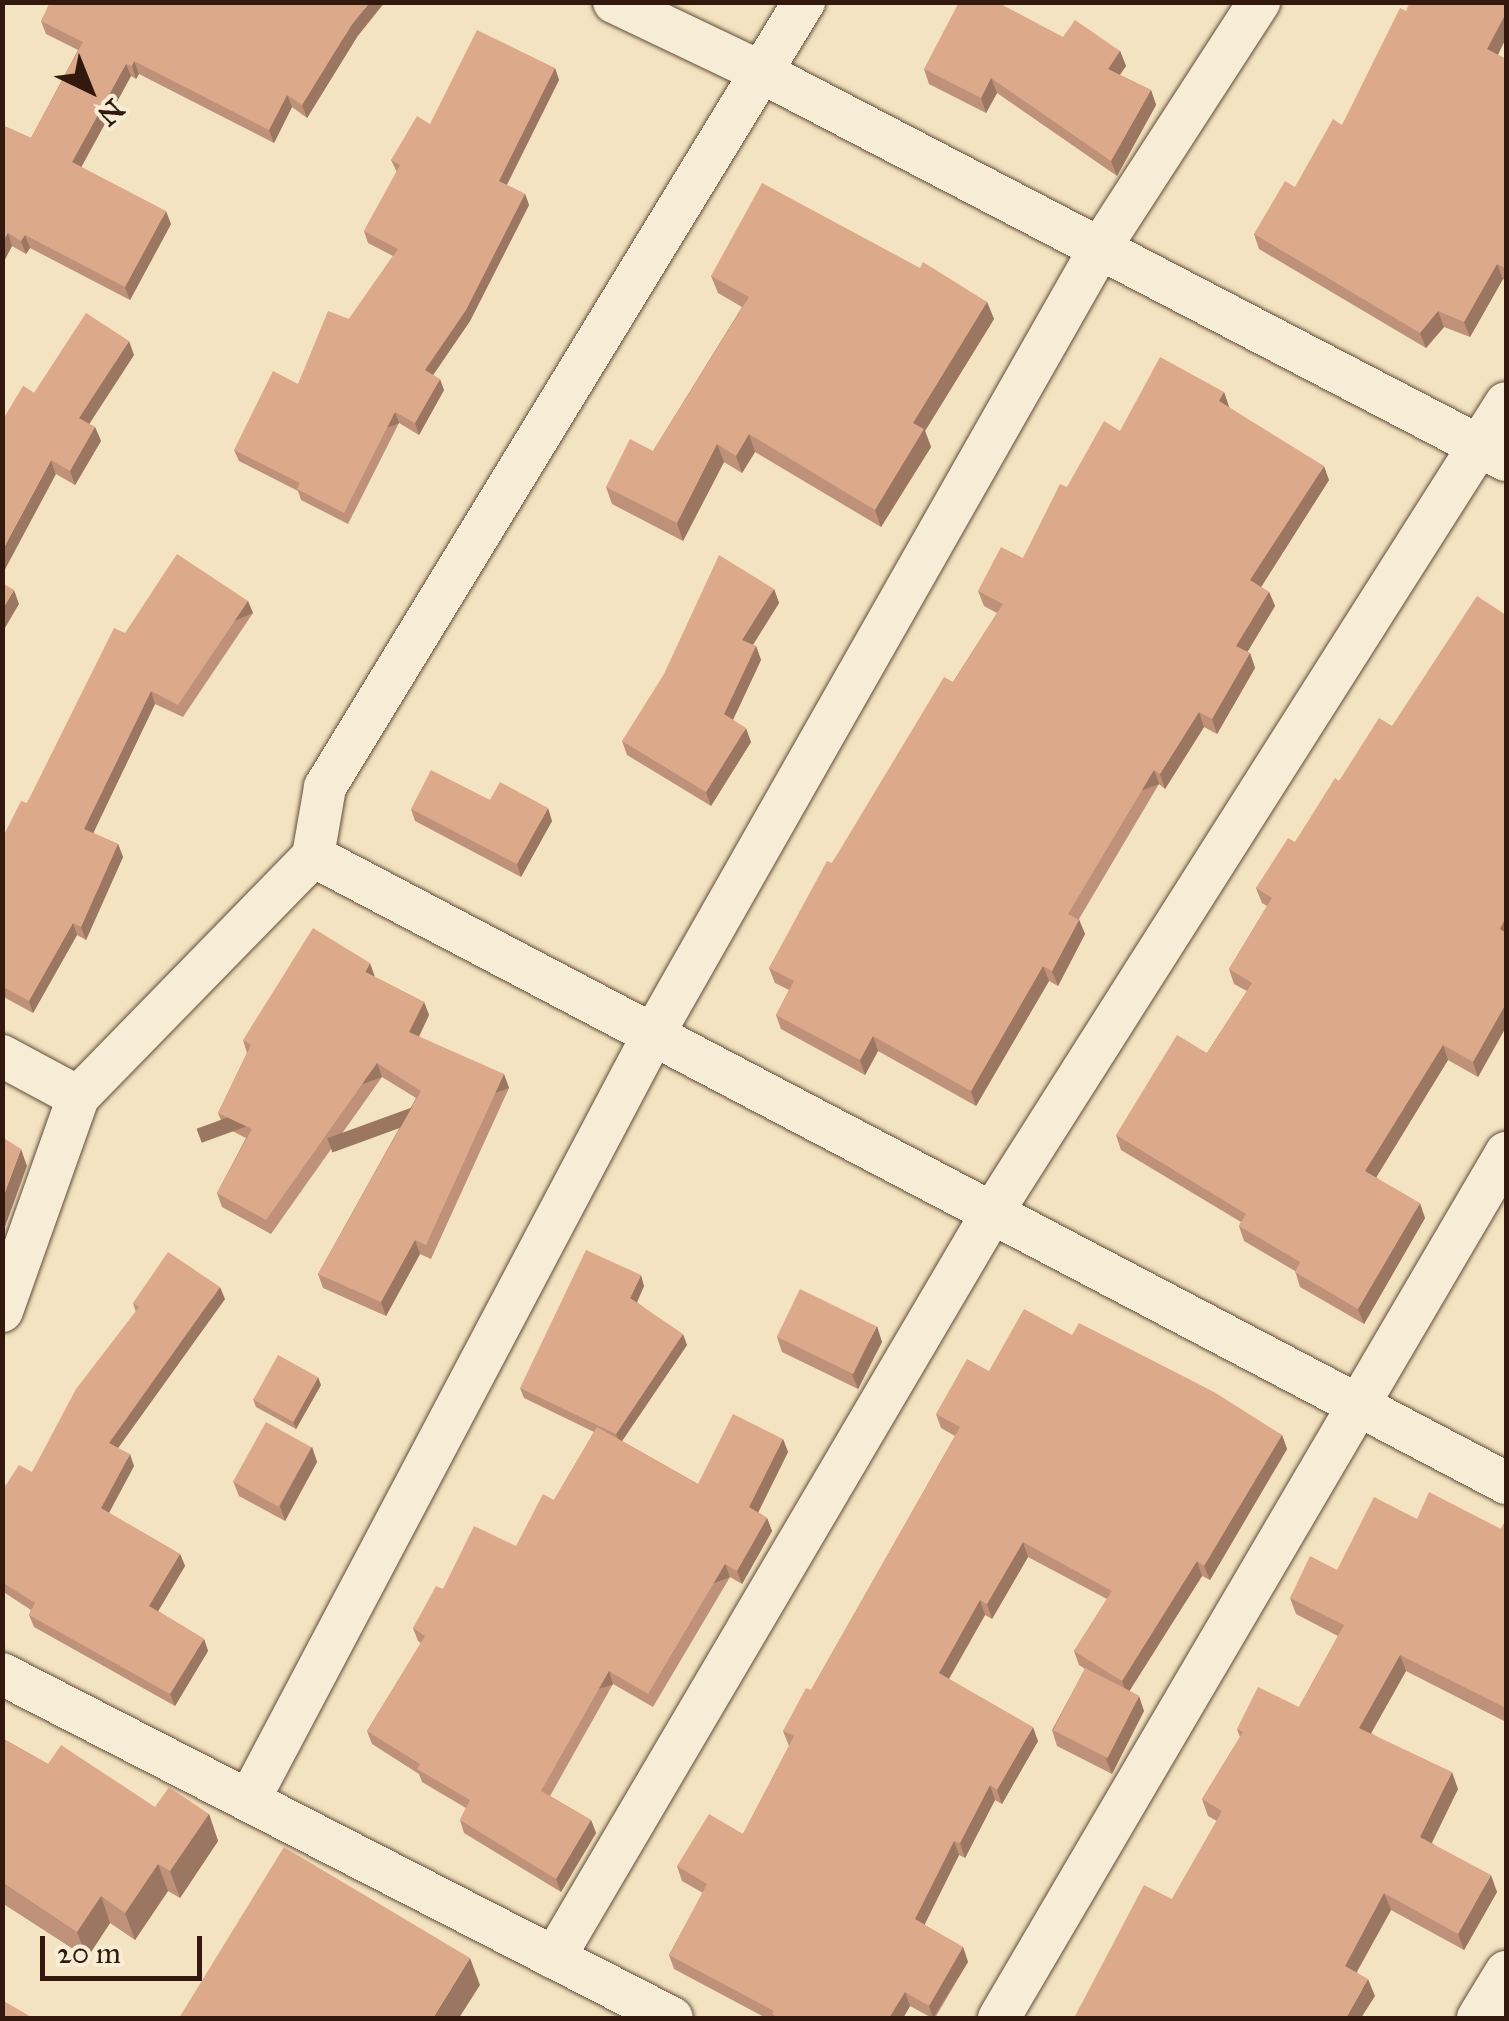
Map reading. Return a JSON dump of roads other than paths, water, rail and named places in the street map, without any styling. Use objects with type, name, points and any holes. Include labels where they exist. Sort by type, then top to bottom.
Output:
[{"type":"street","points":[[614,2],[762,72],[1494,453]]},
{"type":"street","points":[[2,1312],[78,1097],[313,856],[325,787],[804,2]]},
{"type":"street","points":[[248,1800],[652,1034],[1100,248],[1259,2]]},
{"type":"street","points":[[554,1958],[992,1213],[1494,453],[1506,402]]},
{"type":"street","points":[[313,856],[1506,1483]]},
{"type":"street","points":[[2,1056],[78,1097]]},
{"type":"street","points":[[998,2018],[1361,1406],[1506,1153]]},
{"type":"street","points":[[2,1674],[672,2018]]},
{"type":"street","points":[[1478,2018],[1506,1972]]}]
